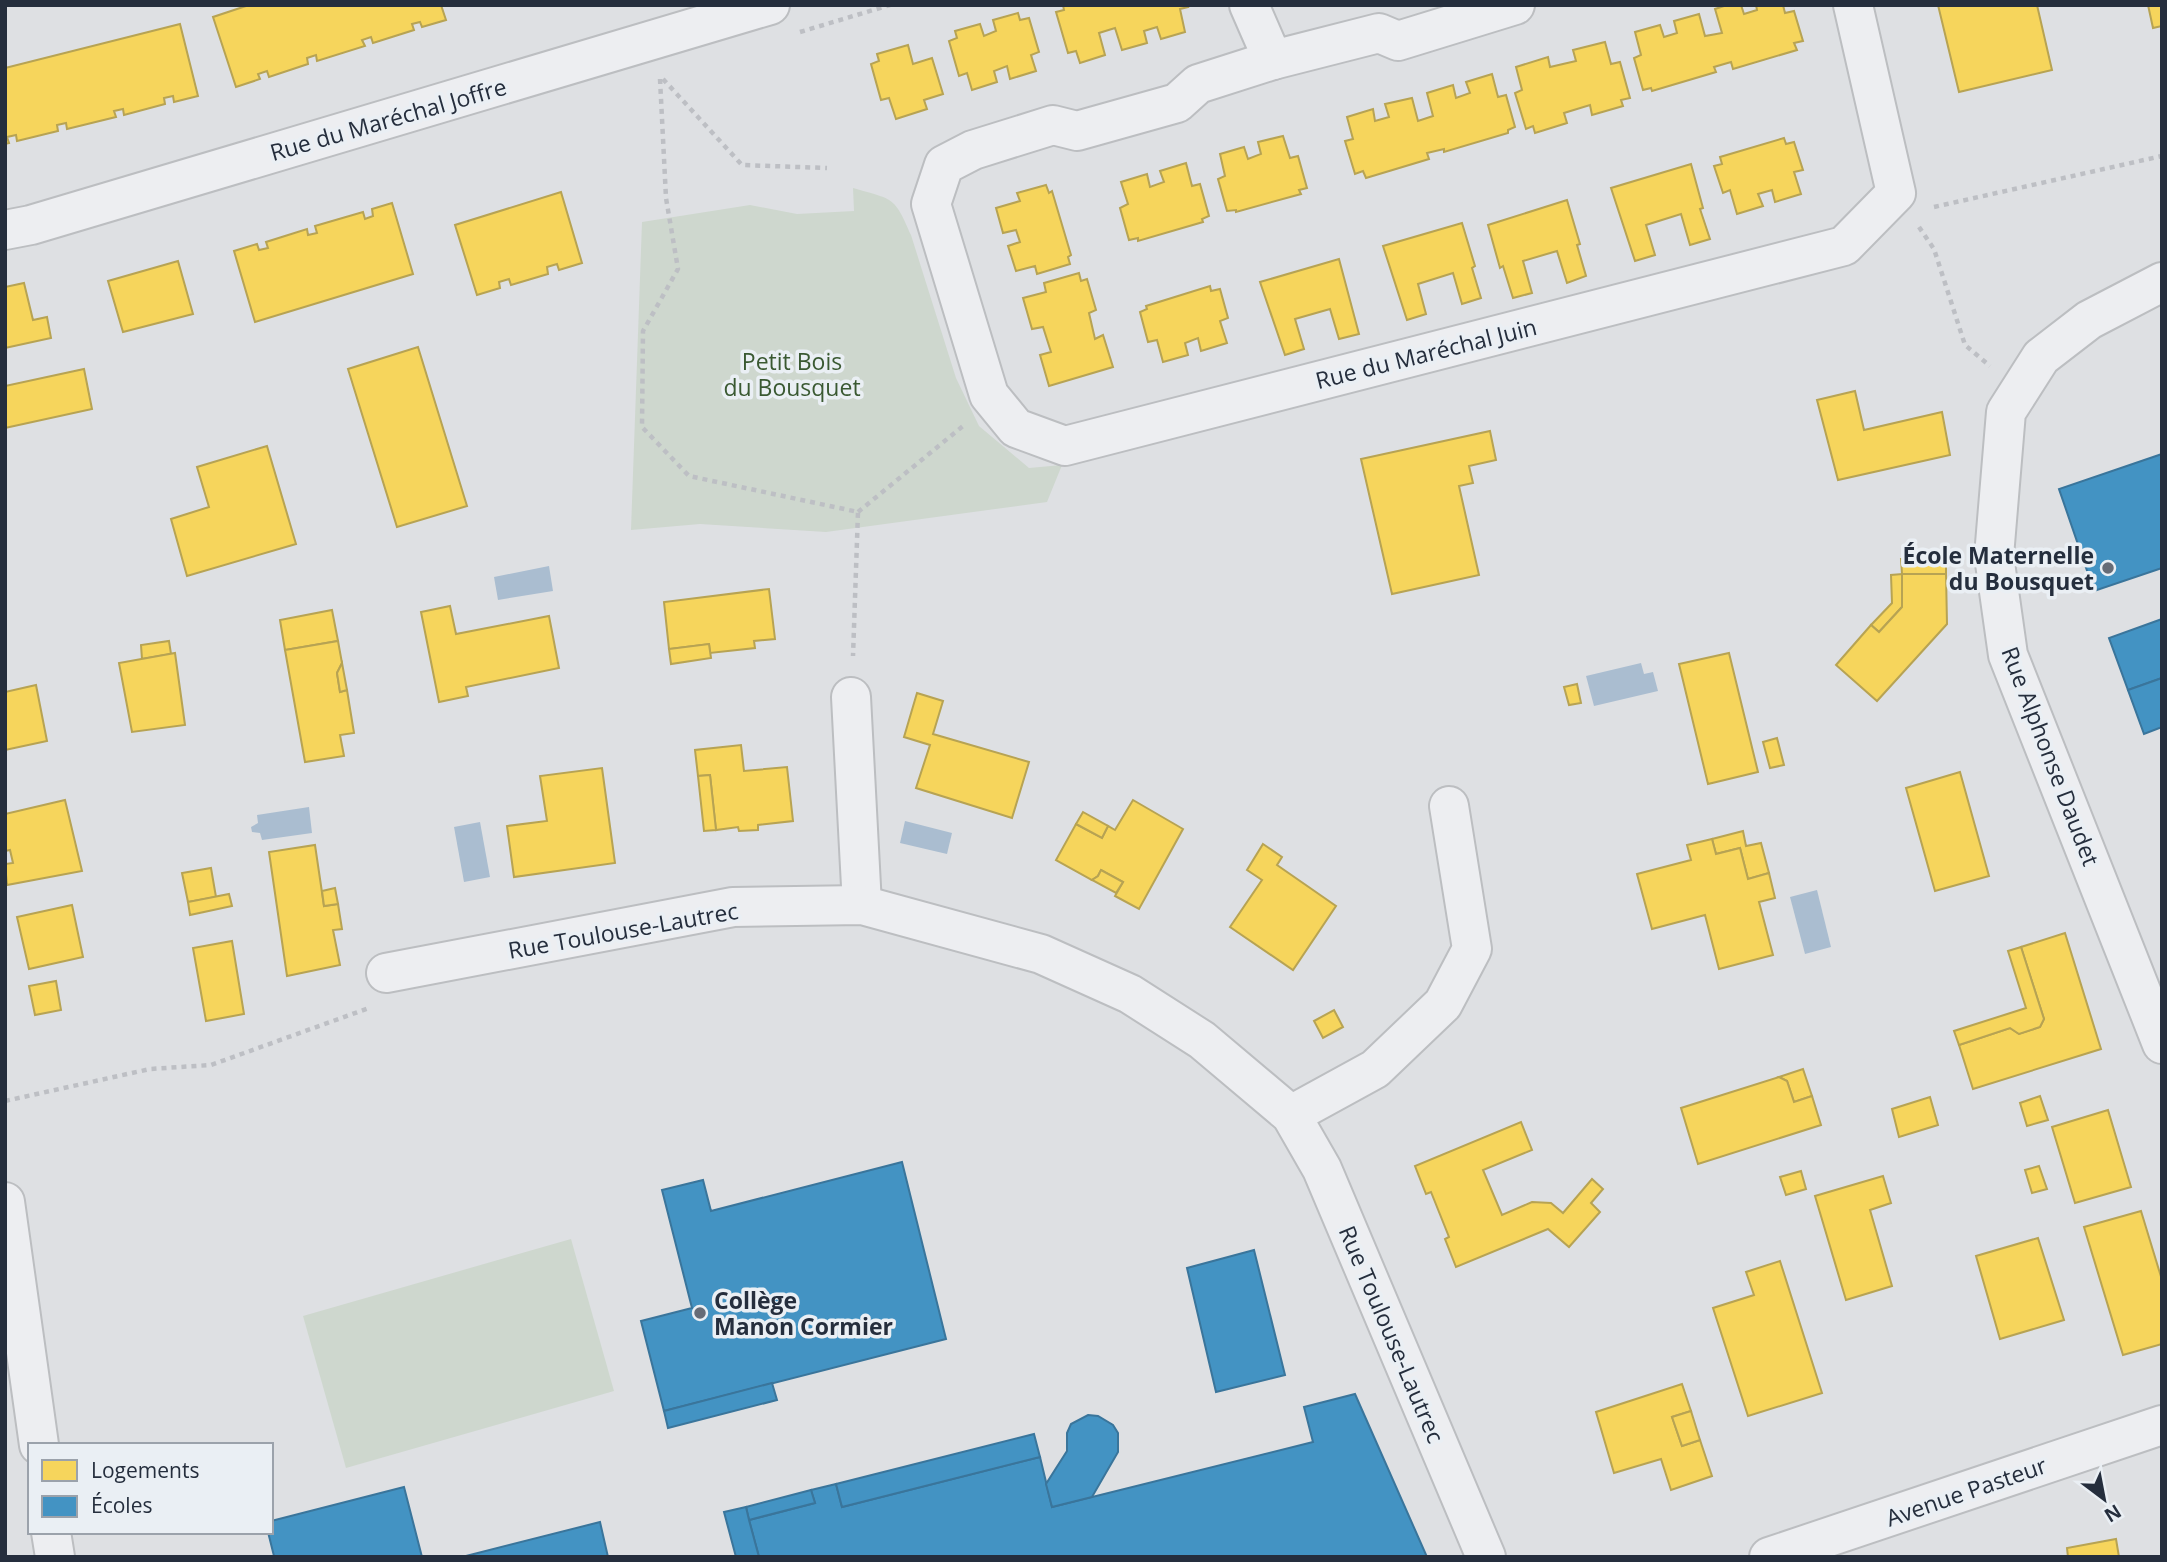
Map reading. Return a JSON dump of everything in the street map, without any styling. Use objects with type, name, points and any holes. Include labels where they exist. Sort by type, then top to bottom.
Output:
[{"type":"street","name":"Rue du Maréchal Joffre","points":[[5,230],[770,5]]},
{"type":"street","points":[[1249,5],[1273,60],[1379,33],[1398,41],[1515,5]]},
{"type":"street","points":[[1853,5],[1896,193]]},
{"type":"street","name":"Rue du Maréchal Juin","points":[[1273,60],[1198,84],[1177,103],[1077,131],[1053,125],[973,150],[944,165],[931,204],[989,395],[1016,428],[1065,446],[1844,246],[1896,193]]},
{"type":"street","name":"Rue Alphonse Daudet","points":[[2162,282],[2089,320],[2041,357],[2019,390],[2006,412],[1994,556],[2008,655],[2162,1044]]},
{"type":"street","points":[[851,697],[862,905]]},
{"type":"street","points":[[1291,1115],[1376,1069],[1443,1003],[1472,949],[1449,806]]},
{"type":"street","name":"Rue Toulouse-Lautrec","points":[[386,973],[733,907],[862,905],[1041,954],[1130,994],[1202,1040],[1291,1115],[1322,1169],[1486,1557]]},
{"type":"street","points":[[5,1202],[39,1443]]},
{"type":"street","name":"Avenue Pasteur","points":[[1769,1557],[2162,1425]]},
{"type":"street","points":[[51,1534],[55,1557]]},
{"type":"path","points":[[827,168],[742,165],[659,75],[666,198],[678,269],[643,331],[642,427],[690,476],[858,512]]},
{"type":"path","points":[[1896,193],[1932,208],[2162,156]]},
{"type":"path","points":[[1896,193],[1934,249],[1965,345],[2019,390]]},
{"type":"path","points":[[851,697],[858,512],[994,401]]},
{"type":"path","points":[[5,1101],[150,1069],[211,1065],[378,1004],[386,973]]},
{"type":"green space","name":"Petit Bois du Bousquet","points":[[853,188],[891,201],[900,212],[911,235],[956,378],[979,426],[1029,468],[1062,465],[1047,502],[826,532],[700,524],[631,530],[642,222],[750,205],[797,214],[854,211]]},
{"type":"green space","points":[[571,1239],[614,1391],[346,1468],[303,1316]]},
{"type":"water","points":[[549,566],[553,591],[498,600],[494,577]]},
{"type":"water","points":[[1641,663],[1644,674],[1653,672],[1658,691],[1594,706],[1586,676]]},
{"type":"water","points":[[309,807],[312,833],[262,840],[260,833],[252,832],[251,827],[258,823],[257,815]]},
{"type":"water","points":[[905,821],[952,833],[947,854],[900,843]]},
{"type":"water","points":[[480,822],[490,877],[464,882],[454,827]]},
{"type":"water","points":[[1817,890],[1831,947],[1805,954],[1790,897]]},
{"type":"building: Logements","points":[[249,5],[441,5],[446,20],[422,27],[420,22],[412,24],[414,30],[373,43],[371,37],[362,40],[365,46],[317,61],[316,55],[307,58],[308,64],[269,77],[267,71],[258,74],[260,79],[236,87],[213,17]]},
{"type":"building: Logements","points":[[1063,5],[1188,7],[1180,9],[1185,32],[1161,39],[1157,27],[1144,31],[1147,43],[1122,50],[1115,28],[1099,33],[1105,55],[1080,63],[1076,51],[1068,53],[1056,12],[1064,10]]},
{"type":"building: Logements","points":[[1727,5],[1741,5],[1744,14],[1757,10],[1756,5],[1783,5],[1785,13],[1794,11],[1803,41],[1794,43],[1797,50],[1733,69],[1731,62],[1714,67],[1716,72],[1652,91],[1651,88],[1643,90],[1634,58],[1641,55],[1635,32],[1660,25],[1664,37],[1677,33],[1674,21],[1699,14],[1705,36],[1722,33],[1715,9]]},
{"type":"building: Logements","points":[[1938,5],[2037,5],[2052,70],[1959,92]]},
{"type":"building: Logements","points":[[2148,5],[2162,5],[2162,26],[2153,28]]},
{"type":"building: Logements","points":[[1018,13],[1020,20],[1029,18],[1039,52],[1031,55],[1036,71],[1010,79],[1007,66],[994,71],[997,82],[972,90],[967,73],[959,76],[949,41],[957,38],[955,31],[980,24],[984,36],[996,31],[993,20]]},
{"type":"building: Logements","points":[[180,24],[198,96],[174,102],[173,96],[164,98],[165,104],[124,115],[123,109],[114,111],[116,117],[67,129],[66,123],[57,125],[58,131],[17,141],[16,135],[7,137],[9,143],[5,144],[5,68]]},
{"type":"building: Logements","points":[[1605,42],[1611,64],[1620,62],[1630,98],[1621,100],[1623,106],[1592,115],[1590,105],[1564,113],[1567,123],[1535,133],[1533,126],[1526,129],[1515,93],[1522,90],[1516,67],[1548,57],[1550,67],[1576,61],[1573,50]]},
{"type":"building: Logements","points":[[908,45],[913,64],[932,58],[943,94],[924,100],[927,109],[896,119],[889,98],[881,100],[871,64],[879,61],[877,54]]},
{"type":"building: Logements","points":[[1492,74],[1498,97],[1506,95],[1515,127],[1508,130],[1508,133],[1444,152],[1444,149],[1427,153],[1429,159],[1366,178],[1363,171],[1355,174],[1345,141],[1353,139],[1347,117],[1373,109],[1375,121],[1389,117],[1385,104],[1412,98],[1418,121],[1433,116],[1427,93],[1453,85],[1456,98],[1470,93],[1466,82]]},
{"type":"building: Logements","points":[[1283,136],[1290,158],[1298,156],[1307,188],[1299,190],[1301,194],[1236,212],[1227,211],[1218,179],[1225,176],[1220,154],[1244,147],[1248,159],[1261,154],[1258,142]]},
{"type":"building: Logements","points":[[1784,138],[1786,144],[1794,142],[1803,170],[1794,172],[1801,194],[1775,202],[1772,190],[1758,194],[1763,206],[1737,214],[1730,190],[1723,193],[1714,166],[1722,164],[1720,157]]},
{"type":"building: Logements","points":[[1186,163],[1192,186],[1200,184],[1209,216],[1202,219],[1203,222],[1138,241],[1138,238],[1129,240],[1120,208],[1128,204],[1121,182],[1147,174],[1150,187],[1164,182],[1160,171]]},
{"type":"building: Logements","points":[[1691,164],[1703,208],[1700,209],[1710,239],[1690,245],[1681,214],[1646,225],[1655,255],[1635,261],[1611,188]]},
{"type":"building: Logements","points":[[1046,185],[1049,193],[1052,191],[1071,255],[1068,257],[1070,264],[1037,274],[1035,266],[1016,271],[1008,246],[1020,242],[1016,230],[1003,233],[996,208],[1020,201],[1017,193]]},
{"type":"building: Logements","points":[[561,192],[582,263],[559,270],[557,264],[547,267],[548,274],[511,285],[509,279],[499,282],[500,288],[477,295],[455,225]]},
{"type":"building: Logements","points":[[1567,200],[1586,276],[1567,283],[1557,251],[1523,261],[1532,293],[1513,298],[1503,266],[1500,268],[1488,225]]},
{"type":"building: Logements","points":[[392,203],[413,274],[255,322],[234,251],[257,244],[259,250],[268,248],[266,242],[307,229],[308,235],[317,233],[315,226],[363,212],[365,219],[373,216],[372,209]]},
{"type":"building: Logements","points":[[1462,223],[1481,298],[1462,304],[1453,273],[1418,284],[1426,314],[1407,320],[1383,246]]},
{"type":"building: Logements","points":[[1339,259],[1359,334],[1339,339],[1330,309],[1295,319],[1304,349],[1285,355],[1260,282]]},
{"type":"building: Logements","points":[[178,261],[193,314],[123,332],[108,281]]},
{"type":"building: Logements","points":[[1079,273],[1081,281],[1087,279],[1096,310],[1089,313],[1095,339],[1103,335],[1113,367],[1049,386],[1040,355],[1051,352],[1043,327],[1032,329],[1023,298],[1046,292],[1044,283]]},
{"type":"building: Logements","points":[[24,283],[33,320],[47,317],[51,338],[5,348],[5,287]]},
{"type":"building: Logements","points":[[1210,286],[1211,291],[1220,289],[1228,318],[1220,321],[1227,343],[1201,351],[1198,338],[1185,343],[1188,355],[1163,362],[1157,340],[1148,342],[1140,312],[1147,309],[1146,306]]},
{"type":"building: Logements","points":[[418,347],[467,506],[397,527],[348,369]]},
{"type":"building: Logements","points":[[84,369],[92,409],[5,428],[5,386]]},
{"type":"building: Logements","points":[[1855,391],[1864,430],[1942,412],[1950,455],[1838,480],[1817,400]]},
{"type":"building: Logements","points":[[1490,431],[1496,460],[1469,466],[1473,483],[1459,486],[1479,575],[1392,594],[1361,459]]},
{"type":"building: Logements","points":[[267,446],[296,544],[187,576],[171,519],[209,507],[197,467]]},
{"type":"building: Logements","points":[[1946,558],[1946,574],[1902,574],[1901,559]]},
{"type":"building: Logements","points":[[1902,574],[1902,607],[1879,632],[1871,625],[1892,603],[1891,575]]},
{"type":"building: Logements","points":[[1902,574],[1946,574],[1947,624],[1877,701],[1836,665],[1871,625],[1879,632],[1902,607]]},
{"type":"building: Logements","points":[[769,589],[775,639],[754,641],[755,648],[710,653],[709,644],[669,649],[664,602]]},
{"type":"building: Logements","points":[[450,606],[456,634],[549,616],[559,668],[466,687],[468,696],[439,702],[421,612]]},
{"type":"building: Logements","points":[[332,610],[338,641],[285,650],[280,620]]},
{"type":"building: Logements","points":[[169,641],[171,654],[142,659],[141,645]]},
{"type":"building: Logements","points":[[338,641],[342,663],[337,673],[340,692],[347,690],[354,733],[340,735],[344,756],[305,762],[285,650]]},
{"type":"building: Logements","points":[[709,644],[711,658],[671,664],[669,649]]},
{"type":"building: Logements","points":[[175,653],[185,725],[132,732],[119,663]]},
{"type":"building: Logements","points":[[1729,653],[1758,772],[1708,784],[1679,664]]},
{"type":"building: Logements","points":[[342,663],[347,690],[340,692],[337,673]]},
{"type":"building: Logements","points":[[1577,684],[1581,703],[1569,705],[1564,687]]},
{"type":"building: Logements","points":[[36,685],[47,741],[5,750],[5,692]]},
{"type":"building: Logements","points":[[917,693],[943,701],[933,734],[1029,762],[1012,818],[916,788],[930,745],[904,737]]},
{"type":"building: Logements","points":[[1777,738],[1784,765],[1770,768],[1763,742]]},
{"type":"building: Logements","points":[[741,745],[744,771],[787,767],[793,821],[758,825],[758,830],[739,831],[738,827],[716,830],[710,775],[698,776],[695,750]]},
{"type":"building: Logements","points":[[602,768],[615,863],[514,877],[507,826],[547,821],[540,776]]},
{"type":"building: Logements","points":[[1960,772],[1989,876],[1935,891],[1906,788]]},
{"type":"building: Logements","points":[[710,775],[716,830],[704,831],[698,776]]},
{"type":"building: Logements","points":[[65,800],[82,871],[7,885],[5,864],[13,863],[10,850],[5,851],[5,814]]},
{"type":"building: Logements","points":[[1133,800],[1183,829],[1139,909],[1115,896],[1123,882],[1101,870],[1092,880],[1056,860],[1076,824],[1102,838],[1108,826],[1115,830]]},
{"type":"building: Logements","points":[[1083,812],[1108,826],[1102,838],[1076,824]]},
{"type":"building: Logements","points":[[1743,831],[1746,846],[1761,843],[1769,873],[1748,879],[1740,848],[1716,854],[1712,839]]},
{"type":"building: Logements","points":[[1712,839],[1716,854],[1740,848],[1748,879],[1769,873],[1775,898],[1759,902],[1773,955],[1719,969],[1705,915],[1652,929],[1637,874],[1691,860],[1687,845]]},
{"type":"building: Logements","points":[[1263,844],[1282,857],[1277,865],[1336,906],[1293,970],[1230,927],[1262,880],[1247,870]]},
{"type":"building: Logements","points":[[315,845],[324,906],[338,904],[342,929],[333,930],[340,965],[287,976],[269,852]]},
{"type":"building: Logements","points":[[211,868],[216,897],[188,902],[182,873]]},
{"type":"building: Logements","points":[[1101,870],[1123,882],[1116,893],[1092,880]]},
{"type":"building: Logements","points":[[335,888],[338,904],[324,906],[322,891]]},
{"type":"building: Logements","points":[[229,894],[232,906],[190,915],[188,902]]},
{"type":"building: Logements","points":[[72,905],[83,957],[29,969],[17,917]]},
{"type":"building: Logements","points":[[2065,933],[2101,1049],[1973,1089],[1959,1045],[2010,1028],[2019,1034],[2040,1027],[2044,1019],[2021,947]]},
{"type":"building: Logements","points":[[232,941],[244,1014],[206,1021],[193,948]]},
{"type":"building: Logements","points":[[2021,947],[2044,1019],[2040,1027],[2019,1034],[2010,1028],[1959,1045],[1954,1031],[2026,1008],[2008,951]]},
{"type":"building: Logements","points":[[56,981],[61,1010],[35,1015],[29,986]]},
{"type":"building: Logements","points":[[1334,1010],[1343,1027],[1323,1038],[1314,1021]]},
{"type":"building: Logements","points":[[1803,1069],[1812,1096],[1794,1102],[1787,1081],[1779,1077]]},
{"type":"building: Logements","points":[[1779,1077],[1787,1081],[1794,1102],[1812,1096],[1821,1125],[1698,1164],[1681,1108]]},
{"type":"building: Logements","points":[[2040,1096],[2048,1120],[2027,1126],[2020,1103]]},
{"type":"building: Logements","points":[[1930,1097],[1938,1125],[1899,1137],[1892,1109]]},
{"type":"building: Logements","points":[[2108,1110],[2131,1187],[2075,1203],[2052,1127]]},
{"type":"building: Logements","points":[[1521,1122],[1532,1150],[1483,1170],[1502,1215],[1532,1202],[1551,1203],[1563,1213],[1592,1179],[1603,1189],[1591,1203],[1600,1212],[1569,1247],[1548,1229],[1456,1267],[1445,1239],[1449,1237],[1431,1192],[1426,1194],[1415,1166]]},
{"type":"building: Logements","points":[[2039,1166],[2047,1189],[2032,1193],[2025,1170]]},
{"type":"building: Logements","points":[[1801,1171],[1806,1189],[1786,1195],[1780,1177]]},
{"type":"building: Logements","points":[[1883,1176],[1891,1203],[1870,1210],[1892,1286],[1846,1300],[1815,1196]]},
{"type":"building: Logements","points":[[2141,1211],[2162,1280],[2162,1344],[2123,1355],[2084,1227]]},
{"type":"building: Logements","points":[[2038,1238],[2064,1320],[2000,1339],[1976,1256]]},
{"type":"building: Logements","points":[[1780,1261],[1822,1393],[1748,1416],[1713,1308],[1754,1295],[1746,1272]]},
{"type":"building: Logements","points":[[1682,1384],[1691,1411],[1672,1417],[1682,1446],[1700,1440],[1712,1476],[1671,1490],[1661,1459],[1614,1473],[1596,1412]]},
{"type":"building: Logements","points":[[1691,1411],[1700,1440],[1682,1446],[1672,1417]]},
{"type":"building: Logements","points":[[2116,1539],[2119,1557],[2068,1557],[2067,1548]]},
{"type":"building: Écoles","points":[[2162,454],[2162,568],[2094,591],[2059,489]]},
{"type":"building: Écoles","points":[[2162,619],[2162,678],[2128,690],[2109,638]]},
{"type":"building: Écoles","points":[[2162,678],[2162,727],[2144,734],[2128,690]]},
{"type":"building: Écoles","points":[[902,1162],[946,1339],[664,1411],[641,1321],[692,1308],[662,1190],[703,1180],[711,1211]]},
{"type":"building: Écoles","points":[[1254,1250],[1285,1375],[1216,1392],[1187,1268]]},
{"type":"building: Écoles","points":[[772,1383],[777,1400],[668,1428],[664,1411]]},
{"type":"building: Écoles","points":[[1355,1394],[1427,1557],[759,1557],[749,1520],[815,1503],[811,1490],[836,1484],[842,1507],[1040,1457],[1052,1507],[1313,1442],[1304,1407]]},
{"type":"building: Écoles","points":[[1088,1415],[1098,1416],[1113,1425],[1118,1433],[1118,1452],[1092,1497],[1052,1507],[1046,1484],[1067,1451],[1067,1433],[1071,1424]]},
{"type":"building: Écoles","points":[[1034,1434],[1040,1457],[842,1507],[836,1484]]},
{"type":"building: Écoles","points":[[404,1487],[422,1557],[270,1557],[274,1556],[268,1534],[273,1534],[273,1520]]},
{"type":"building: Écoles","points":[[811,1490],[815,1503],[749,1520],[746,1507]]},
{"type":"building: Écoles","points":[[746,1507],[759,1557],[736,1557],[724,1512]]},
{"type":"building: Écoles","points":[[600,1522],[608,1557],[462,1557]]},
{"type":"place","name":"École Maternelle du Bousquet","points":[[2108,568]]},
{"type":"place","name":"Collège Manon Cormier","points":[[700,1313]]}]
